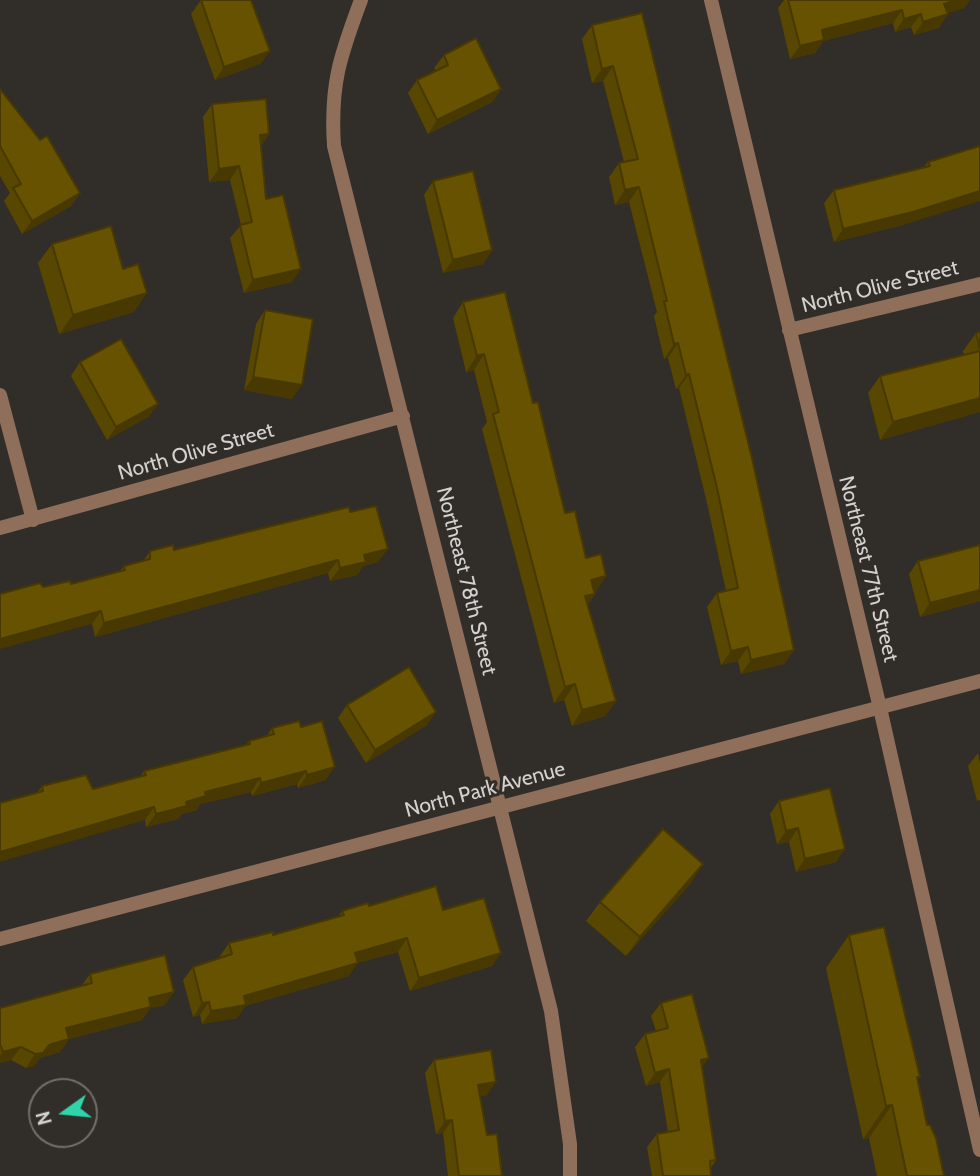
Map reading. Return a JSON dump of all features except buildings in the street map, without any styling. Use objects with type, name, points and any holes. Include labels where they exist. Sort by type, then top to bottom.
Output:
[{"type":"street","name":"Northeast 78th Street","points":[[361,0],[337,66],[331,106],[334,146],[551,1011],[570,1144],[570,1176]]},
{"type":"street","name":"Northeast 77th Street","points":[[711,0],[975,1109],[980,1150]]},
{"type":"street","name":"North Olive Street","points":[[789,330],[980,284]]},
{"type":"street","points":[[0,395],[33,520]]},
{"type":"street","name":"North Olive Street","points":[[0,528],[403,416]]},
{"type":"street","name":"North Park Avenue","points":[[0,939],[980,681]]}]
